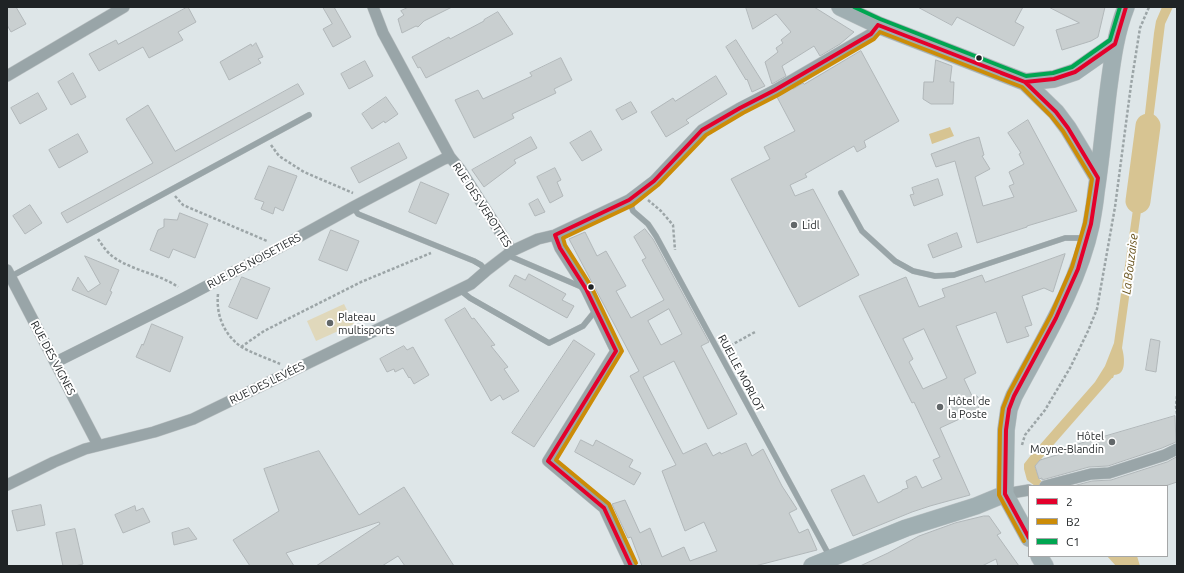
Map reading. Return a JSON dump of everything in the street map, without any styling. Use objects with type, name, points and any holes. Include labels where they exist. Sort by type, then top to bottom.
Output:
[{"type":"main road","points":[[840,7],[878,25],[1025,82],[1056,112],[1068,128],[1098,178]]},
{"type":"main road","points":[[1028,536],[1005,494],[1006,430],[1009,409],[1059,311],[1078,270],[1088,239],[1098,178],[1115,44],[1126,7]]},
{"type":"main road","points":[[1025,82],[1054,79],[1075,72],[1115,44]]},
{"type":"main road","points":[[812,566],[906,528],[976,506],[1005,494]]},
{"type":"main road","points":[[1040,557],[1045,566]]},
{"type":"street","points":[[7,76],[124,7]]},
{"type":"street","name":"RUE DES VEROTTES","points":[[373,7],[383,33],[450,157],[460,169],[510,253],[538,239],[555,235],[629,200],[654,181],[702,130],[871,34],[878,25]]},
{"type":"street","name":"RUE DES NOISETIERS","points":[[56,362],[184,298],[450,157]]},
{"type":"street","points":[[555,235],[560,248],[586,289],[616,351],[548,461],[604,508],[631,566]]},
{"type":"street","name":"RUE DES LEVÉES","points":[[7,485],[85,449],[154,432],[193,419],[460,290],[471,284],[510,253]]},
{"type":"street","name":"RUE DES VIGNES","points":[[9,274],[98,445]]},
{"type":"street","points":[[1047,485],[1091,474],[1109,473],[1165,455],[1177,449]]},
{"type":"street","points":[[1005,494],[1028,490]]},
{"type":"lane","points":[[9,274],[93,232],[310,114]]},
{"type":"lane","points":[[841,193],[862,231],[895,261],[913,271],[935,276],[954,275],[1065,238],[1088,239]]},
{"type":"lane","name":"RUELLE MORLOT","points":[[629,200],[633,211],[648,224],[656,236],[831,559]]},
{"type":"lane","points":[[358,205],[358,214],[481,265],[486,271]]},
{"type":"lane","points":[[510,253],[586,289]]},
{"type":"lane","points":[[460,290],[470,298],[549,343],[583,326],[596,310]]},
{"type":"path","points":[[1020,449],[1025,435],[1045,410],[1070,368],[1097,309],[1120,175],[1131,85],[1140,28],[1149,7]]},
{"type":"path","points":[[265,138],[279,156],[304,172],[359,196],[358,205]]},
{"type":"path","points":[[171,190],[183,206],[268,242],[275,250]]},
{"type":"path","points":[[93,232],[102,246],[112,256],[126,264],[168,280],[178,287],[184,298]]},
{"type":"path","points":[[241,347],[264,330],[360,282],[427,255],[440,248]]},
{"type":"path","points":[[214,282],[218,294],[217,305],[221,323],[231,337],[241,347],[280,364],[288,373]]},
{"type":"path","points":[[726,348],[755,332]]},
{"type":"path","points":[[1177,396],[1177,414]]},
{"type":"shaded area","name":"Plateau multisports","points":[[344,304],[354,324],[316,341],[307,321]]},
{"type":"water","points":[[1162,7],[1173,7],[1165,24],[1148,160],[1140,158],[1154,33],[1156,21]]},
{"type":"water","points":[[950,127],[954,136],[932,144],[929,134]]},
{"type":"water","points":[[1139,167],[1147,168],[1122,348],[1124,365],[1122,371],[1114,375],[1113,378],[1035,466],[1039,479],[1047,485],[1034,485],[1027,480],[1024,464],[1095,382],[1105,366],[1114,343]]},
{"type":"water","points":[[1108,557],[1137,557],[1140,566],[1116,566]]},
{"type":"building","points":[[7,7],[16,7],[26,24],[11,32],[7,25]]},
{"type":"building","points":[[188,7],[196,22],[178,32],[183,40],[149,58],[143,47],[99,71],[89,54],[116,40],[118,44]]},
{"type":"building","points":[[323,7],[334,7],[351,37],[333,47],[323,29],[332,24]]},
{"type":"building","points":[[409,7],[452,7],[424,21],[418,27],[416,26],[402,33],[398,19],[404,15],[401,11]]},
{"type":"building","points":[[746,7],[814,7],[854,32],[840,44],[820,56],[814,46],[782,66],[786,76],[772,84],[765,62],[778,52],[776,48],[783,43],[781,40],[791,32],[776,14],[753,29]]},
{"type":"building","points":[[918,7],[1023,7],[1015,22],[1024,27],[1014,46],[957,17],[952,25]]},
{"type":"building","points":[[1049,7],[1105,7],[1098,37],[1091,41],[1062,50],[1056,30],[1079,23]]},
{"type":"building","points":[[498,12],[513,34],[426,78],[412,57],[449,37],[450,39]]},
{"type":"building","points":[[736,40],[765,86],[752,92],[747,79],[746,80],[726,47]]},
{"type":"building","points":[[256,43],[263,57],[258,59],[261,63],[229,80],[220,62],[251,44],[252,46]]},
{"type":"building","points":[[861,51],[899,121],[864,141],[866,147],[857,152],[854,146],[805,174],[807,177],[790,185],[795,196],[813,189],[859,275],[799,307],[731,179],[770,159],[764,147],[795,131],[777,97],[792,88],[793,89],[803,83],[804,84]]},
{"type":"building","points":[[561,58],[572,80],[554,89],[556,93],[512,114],[514,118],[474,138],[455,100],[478,90],[483,99],[532,76],[530,73]]},
{"type":"building","points":[[936,60],[952,66],[950,82],[954,82],[953,104],[931,104],[923,99],[924,82],[933,82]]},
{"type":"building","points":[[365,61],[373,76],[349,89],[341,74]]},
{"type":"building","points":[[73,73],[86,97],[71,105],[58,82]]},
{"type":"building","points":[[716,76],[727,94],[686,120],[689,123],[666,137],[651,112],[673,98],[675,101]]},
{"type":"building","points":[[298,84],[304,94],[67,223],[61,213],[153,163],[126,119],[148,105],[175,151]]},
{"type":"building","points":[[38,93],[47,109],[20,124],[11,108]]},
{"type":"building","points":[[386,97],[398,114],[385,123],[384,121],[372,129],[362,114]]},
{"type":"building","points":[[631,102],[637,112],[622,120],[616,110]]},
{"type":"building","points":[[1028,120],[1077,211],[977,243],[955,161],[936,167],[931,154],[979,137],[984,155],[982,156],[990,169],[975,177],[983,206],[1014,197],[1009,186],[1014,184],[1009,172],[1024,164],[1019,154],[1021,153],[1008,133]]},
{"type":"building","points":[[591,131],[602,150],[582,161],[570,143]]},
{"type":"building","points":[[78,134],[88,152],[59,168],[49,150]]},
{"type":"building","points":[[531,137],[537,148],[514,160],[516,163],[484,187],[472,170]]},
{"type":"building","points":[[399,143],[407,158],[359,183],[351,168]]},
{"type":"building","points":[[269,166],[297,176],[283,211],[275,207],[273,214],[261,209],[264,202],[255,199]]},
{"type":"building","points":[[555,168],[561,180],[557,182],[563,196],[550,203],[537,177]]},
{"type":"building","points":[[938,179],[943,195],[914,206],[910,195],[914,194],[912,188]]},
{"type":"building","points":[[421,182],[449,194],[436,224],[409,212]]},
{"type":"building","points":[[538,199],[545,212],[535,216],[529,204]]},
{"type":"building","points":[[30,205],[42,223],[25,234],[13,216]]},
{"type":"building","points":[[180,213],[208,224],[195,258],[173,249],[169,258],[150,250],[158,230],[164,227],[164,219],[177,220]]},
{"type":"building","points":[[645,229],[653,239],[709,342],[701,346],[737,414],[708,429],[674,361],[643,377],[683,454],[706,443],[713,456],[746,443],[752,456],[763,449],[782,486],[797,509],[789,513],[799,533],[808,529],[817,550],[755,566],[642,566],[631,537],[628,538],[612,504],[625,500],[640,533],[650,528],[662,557],[684,547],[690,561],[717,551],[704,522],[685,531],[662,471],[676,465],[630,376],[639,371],[569,239],[585,232],[597,256],[606,251],[626,286],[616,291],[631,318],[664,300],[642,260],[646,258],[634,237]],"holes":[[[669,309],[682,334],[661,345],[648,321]]]},
{"type":"building","points":[[331,230],[359,241],[347,271],[319,260]]},
{"type":"building","points":[[957,233],[962,247],[933,258],[928,245]]},
{"type":"building","points":[[1065,254],[1053,292],[1044,288],[1022,296],[1032,325],[1025,327],[1029,336],[1007,343],[996,312],[956,326],[976,373],[964,379],[972,396],[977,396],[980,403],[977,411],[940,428],[970,495],[912,512],[853,536],[831,490],[864,475],[878,503],[908,488],[906,481],[916,476],[922,488],[942,479],[933,460],[940,457],[914,402],[912,403],[859,296],[906,277],[919,307],[945,297],[942,289],[982,275],[985,282]],"holes":[[[924,329],[947,378],[923,389],[909,362],[913,359],[903,339]]]},
{"type":"building","points":[[85,256],[119,270],[106,305],[72,290],[78,277],[88,292],[100,284]]},
{"type":"building","points":[[529,274],[566,294],[562,300],[574,306],[567,318],[509,286],[515,275],[525,280]]},
{"type":"building","points":[[242,277],[270,288],[257,319],[229,307]]},
{"type":"building","points":[[465,308],[472,319],[474,318],[495,345],[491,346],[508,367],[504,369],[519,391],[503,400],[500,395],[491,401],[445,320]]},
{"type":"building","points":[[152,324],[183,337],[170,372],[136,357]]},
{"type":"building","points":[[1151,339],[1160,341],[1156,372],[1146,370]]},
{"type":"building","points":[[574,340],[595,354],[534,447],[512,433]]},
{"type":"building","points":[[404,346],[407,350],[413,347],[429,375],[414,384],[403,368],[395,372],[394,369],[387,372],[380,359]]},
{"type":"building","points":[[1175,416],[1176,442],[1108,466],[1089,467],[1042,480],[1042,478],[1039,479],[1035,466],[1040,460],[1070,451],[1069,447]]},
{"type":"building","points":[[581,440],[593,446],[596,440],[633,460],[629,467],[641,473],[634,485],[575,452]]},
{"type":"building","points":[[319,451],[359,515],[404,487],[454,566],[405,566],[398,556],[382,566],[316,566],[380,524],[379,522],[286,553],[294,566],[250,566],[233,540],[279,511],[264,469]]},
{"type":"building","points":[[1177,457],[1177,482],[1168,485],[1077,485],[1092,481],[1111,480],[1167,462]]},
{"type":"building","points":[[41,505],[45,525],[17,531],[12,511]]},
{"type":"building","points":[[135,506],[136,511],[143,508],[150,522],[123,533],[115,515]]},
{"type":"building","points":[[989,516],[1001,533],[997,535],[1019,566],[998,566],[996,559],[982,566],[860,566],[919,536],[955,523]]},
{"type":"building","points":[[189,528],[197,539],[174,545],[172,533]]},
{"type":"building","points":[[75,529],[83,564],[63,566],[56,533]]},
{"type":"waterway","name":"La Bouzaise","points":[[1138,201],[1148,126]]},
{"type":"transit line","name":"C1","points":[[854,7],[880,19],[1026,76],[1053,73],[1072,67],[1110,40],[1120,7]]},
{"type":"transit line","name":"2","points":[[1001,73],[1025,82],[1054,79],[1075,72],[1115,44],[1126,7]]},
{"type":"transit line","name":"2","points":[[878,25],[1025,82],[1056,112],[1068,128],[1098,178],[1091,224],[1078,269],[1056,318],[1014,396],[1009,409],[1006,430],[1005,494],[1028,536]]},
{"type":"transit line","name":"2","points":[[555,235],[629,200],[654,181],[702,130],[775,90],[871,34],[878,25]]},
{"type":"transit line","name":"B2","points":[[636,563],[609,504],[556,460],[622,351],[591,286],[565,245],[563,238],[633,205],[658,185],[706,135],[874,39],[880,32],[1022,87],[1051,116],[1063,131],[1092,179],[1085,223],[1072,267],[1051,315],[1009,393],[1003,408],[1000,430],[999,495],[1024,541]]},
{"type":"transit line","name":"2","points":[[555,235],[560,248],[586,289],[616,351],[548,461],[604,508],[631,566]]},
{"type":"place","name":"Lidl","points":[[794,225]]},
{"type":"place","name":"Plateau multisports","points":[[330,323]]},
{"type":"place","name":"Hôtel de la Poste","points":[[940,407]]},
{"type":"place","name":"Hôtel Moyne-Blandin","points":[[1112,442]]}]
